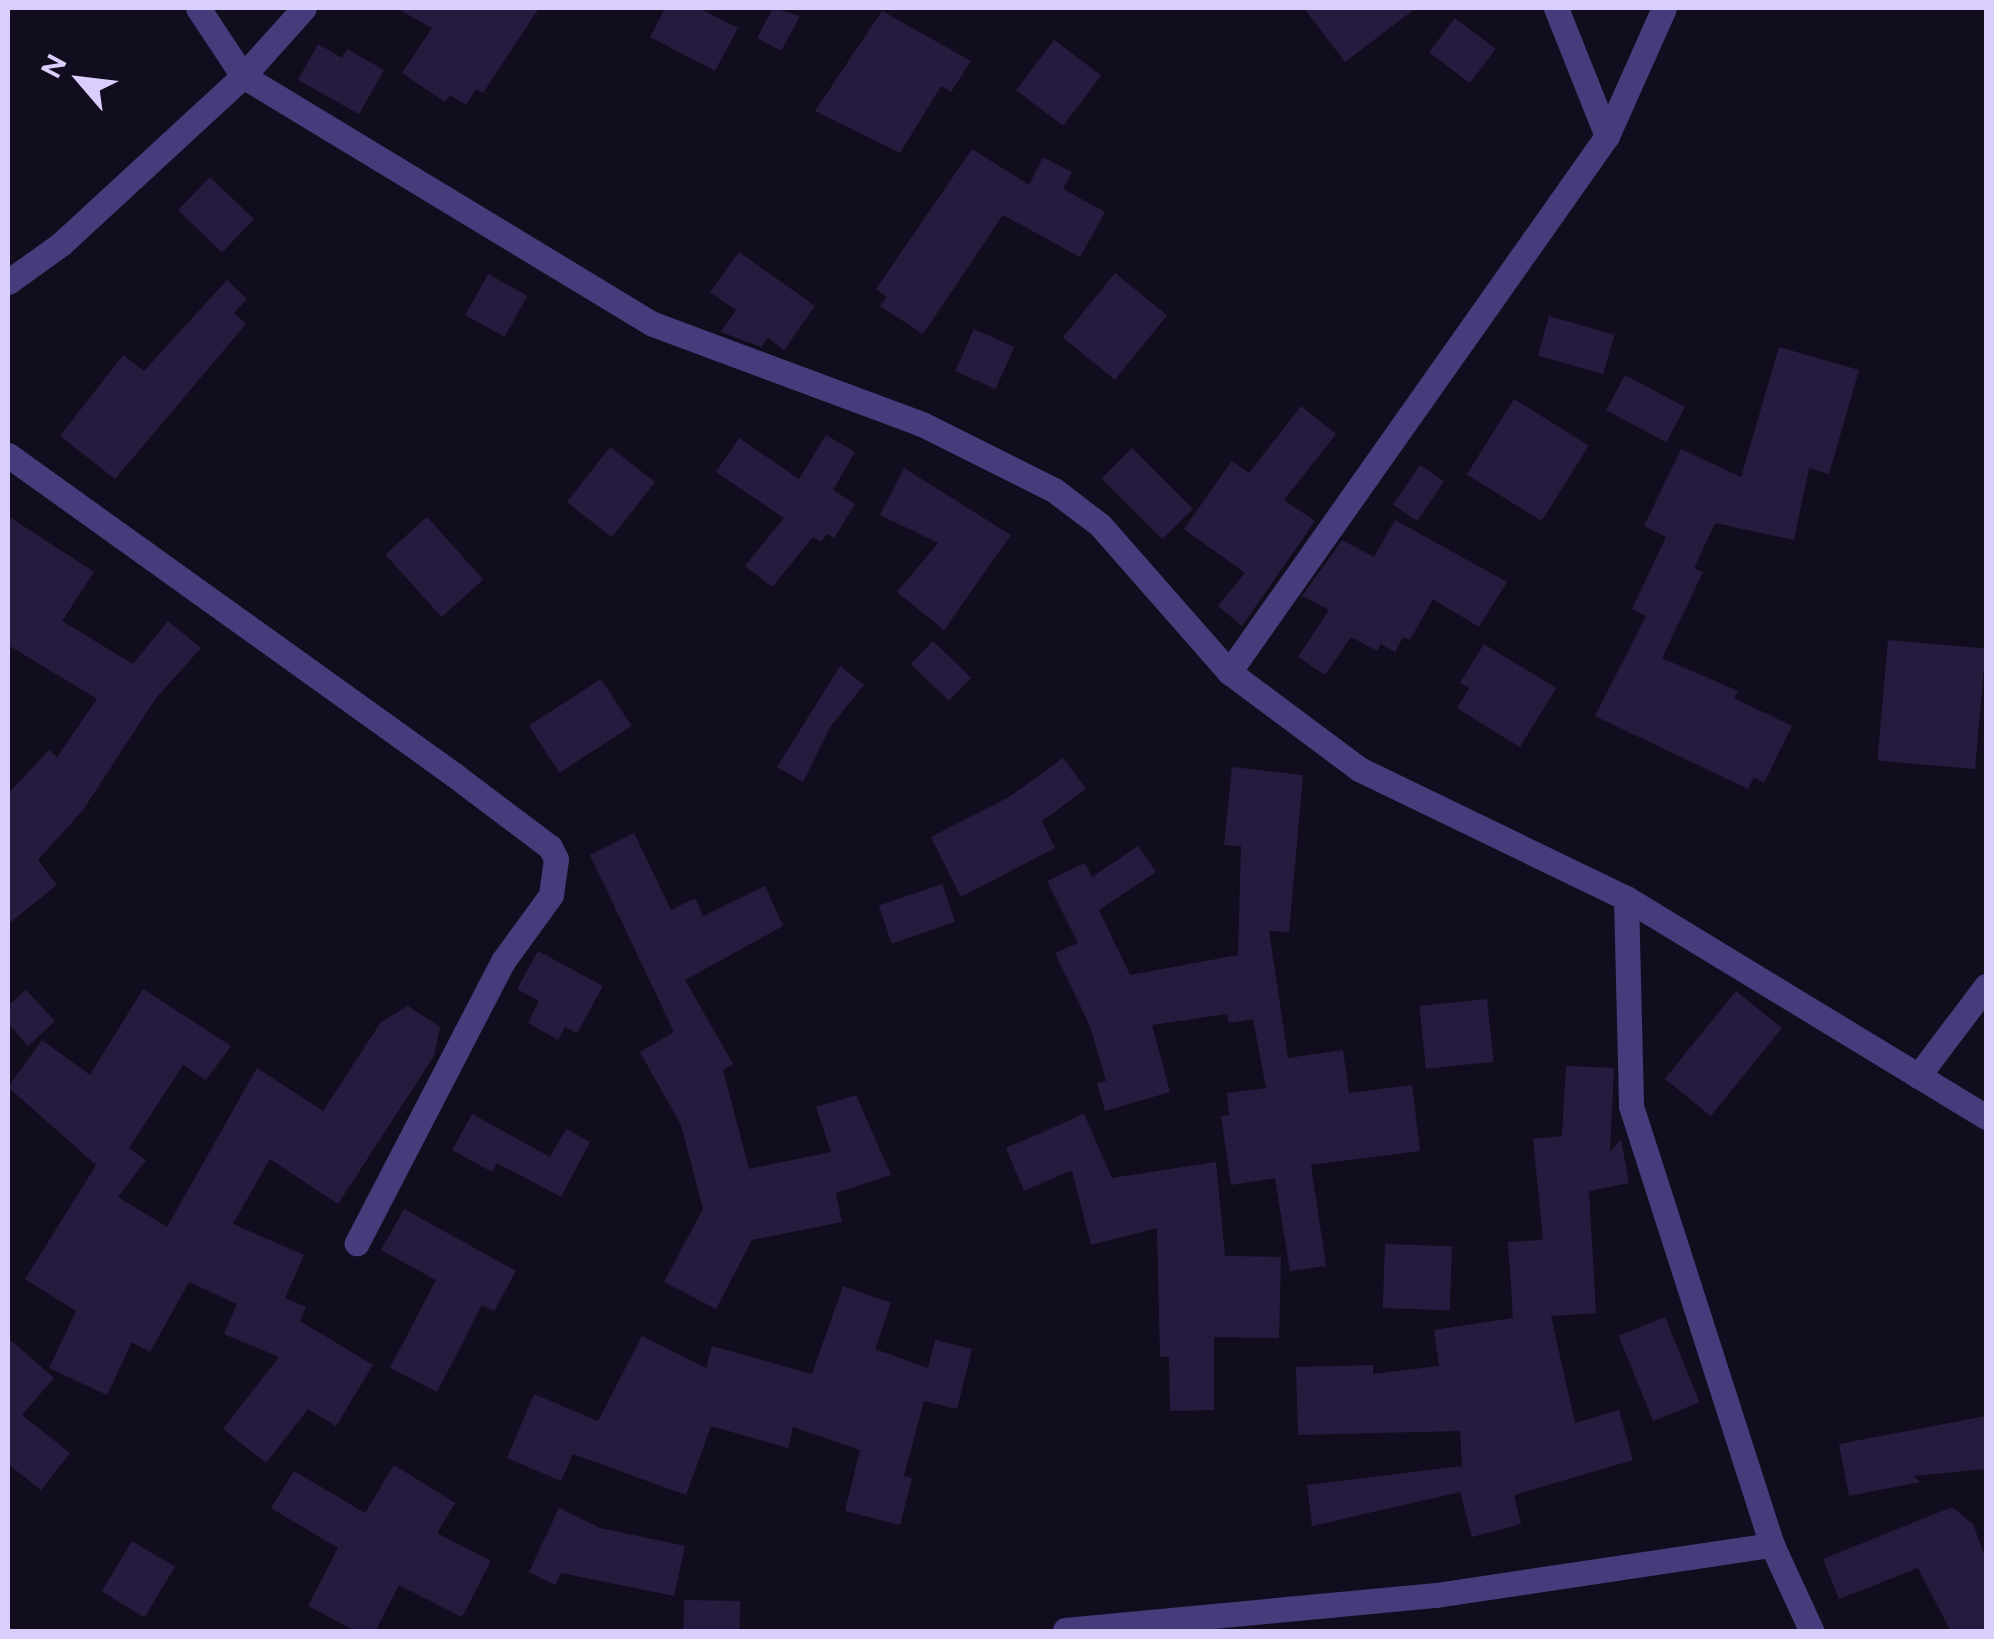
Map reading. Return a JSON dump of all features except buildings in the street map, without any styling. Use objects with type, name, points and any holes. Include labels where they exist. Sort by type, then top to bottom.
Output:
[{"type":"street","points":[[198,8],[243,76],[668,331],[922,424],[1054,490],[1100,525],[1229,672],[1395,791],[1626,898],[1986,1118]]},
{"type":"street","points":[[8,282],[61,244],[243,76],[304,8]]},
{"type":"street","points":[[1556,8],[1608,136]]},
{"type":"street","points":[[1229,672],[1608,136],[1664,8]]},
{"type":"street","points":[[8,455],[453,774],[550,847],[556,858],[552,895],[504,961],[357,1243]]},
{"type":"street","points":[[1626,898],[1631,1106],[1772,1544],[1812,1632]]},
{"type":"street","points":[[1918,1076],[1986,986]]},
{"type":"street","points":[[1065,1630],[1436,1595],[1772,1544]]}]
